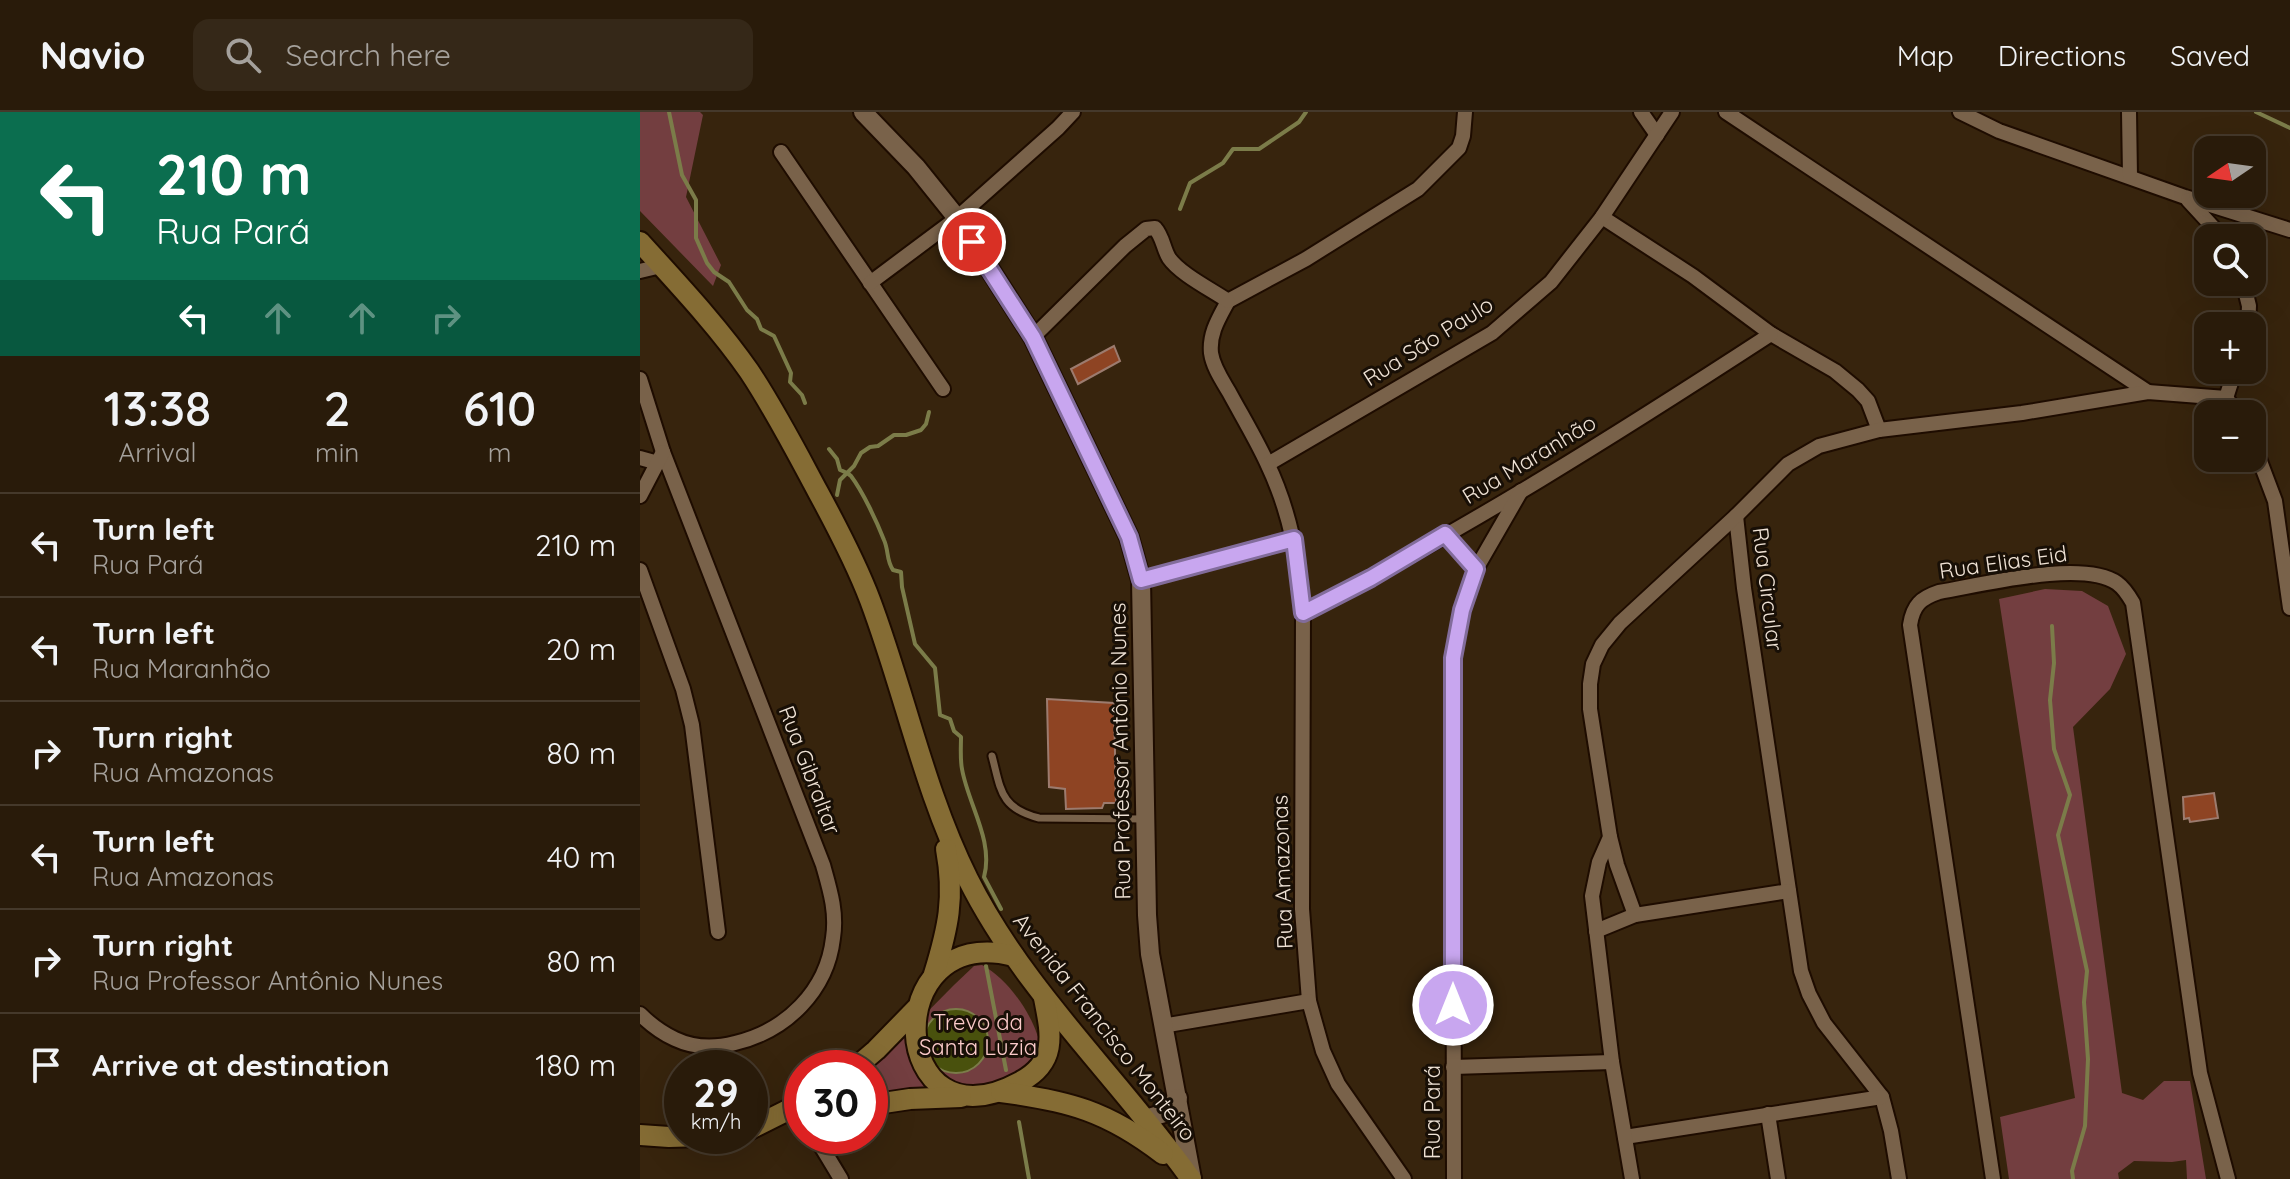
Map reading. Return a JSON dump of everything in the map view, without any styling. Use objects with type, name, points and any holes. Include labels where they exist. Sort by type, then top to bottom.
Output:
[{"type":"main road","points":[[640,242],[747,369],[775,413],[847,547],[870,599],[940,817],[952,890],[950,912],[934,975],[916,1009],[876,1050]]},
{"type":"main road","name":"Avenida Francisco Monteiro","points":[[940,817],[977,896],[1014,956],[1190,1176]]},
{"type":"main road","points":[[934,975],[950,962],[964,956],[997,951],[1014,956]]},
{"type":"main road","points":[[1001,1092],[1037,1071],[1044,1062],[1050,1048],[1050,1030],[1043,995]]},
{"type":"main road","points":[[916,1009],[914,1033],[924,1068],[933,1079],[952,1092],[967,1097]]},
{"type":"main road","points":[[888,1102],[1001,1092],[1054,1099],[1087,1109],[1136,1133],[1190,1176]]},
{"type":"main road","points":[[640,1135],[664,1137]]},
{"type":"street","name":"Rua Professor Antônio Nunes","points":[[863,112],[916,167],[957,218],[1033,337],[1129,537],[1141,580],[1150,954],[1190,1176]]},
{"type":"street","points":[[870,283],[957,218],[1073,112]]},
{"type":"street","points":[[1033,337],[1125,246],[1152,227],[1159,232],[1174,264],[1228,301],[1306,259],[1418,189],[1459,148],[1465,112]]},
{"type":"street","points":[[1641,112],[1657,135]]},
{"type":"street","name":"Rua São Paulo","points":[[1268,464],[1492,333],[1551,282],[1602,217],[1672,112]]},
{"type":"street","points":[[1726,112],[2148,392]]},
{"type":"street","points":[[1960,112],[1999,131],[2185,197],[2290,230]]},
{"type":"street","points":[[2129,112],[2130,176]]},
{"type":"street","points":[[781,152],[943,389]]},
{"type":"street","points":[[2185,197],[2210,224]]},
{"type":"street","points":[[1602,217],[1693,276],[1771,334],[1835,371],[1858,390],[1874,414],[1879,430]]},
{"type":"street","points":[[640,271],[661,266]]},
{"type":"street","name":"Rua Amazonas","points":[[1228,301],[1213,330],[1214,366],[1268,464],[1283,503],[1294,539],[1303,613],[1302,909],[1309,1001],[1323,1051],[1338,1084],[1404,1179]]},
{"type":"street","name":"Rua Maranhão","points":[[1303,613],[1371,578],[1521,491],[1771,334]]},
{"type":"street","name":"Rua Gibraltar","points":[[640,379],[661,457],[823,865],[834,903],[833,938],[826,966],[813,993],[782,1024],[750,1040],[719,1047],[700,1046],[676,1040],[640,1014]]},
{"type":"street","points":[[2226,398],[2230,384]]},
{"type":"street","name":"Rua Circular","points":[[1899,1179],[1882,1097],[1824,1023],[1801,971],[1736,516],[1788,464],[1804,453],[1837,440],[1879,430],[2022,413],[2148,392],[2226,398]]},
{"type":"street","points":[[640,458],[661,457]]},
{"type":"street","points":[[640,496],[661,457]]},
{"type":"street","points":[[2266,469],[2283,504],[2290,608]]},
{"type":"street","name":"Rua Pará","points":[[1454,1179],[1453,658],[1462,610],[1476,569],[1521,491]]},
{"type":"street","points":[[1635,915],[1610,837],[1590,709],[1593,664],[1602,645],[1620,623],[1736,516]]},
{"type":"street","points":[[1445,534],[1476,569]]},
{"type":"street","points":[[1141,580],[1294,539]]},
{"type":"street","points":[[640,570],[679,676],[692,725],[718,932]]},
{"type":"street","name":"Rua Elias Eid","points":[[1993,1179],[1910,625],[1911,614],[1925,597],[1939,592],[2064,572],[2097,575],[2117,583],[2133,603],[2200,1073],[2228,1179]]},
{"type":"street","points":[[1610,837],[1599,862],[1592,896],[1612,1062],[1632,1179]]},
{"type":"street","points":[[1596,931],[1635,915],[1789,891]]},
{"type":"street","points":[[1162,1026],[1309,1001]]},
{"type":"street","points":[[1453,1067],[1612,1062]]},
{"type":"street","points":[[1625,1137],[1882,1097]]},
{"type":"street","points":[[1145,1119],[1165,1113],[1178,1098]]},
{"type":"street","points":[[1768,1114],[1778,1179]]},
{"type":"street","points":[[826,1154],[841,1179]]},
{"type":"lane","points":[[992,756],[1003,795],[1013,809],[1027,815],[1039,818],[1146,819]]},
{"type":"green space","points":[[640,112],[700,112],[703,115],[686,197],[721,265],[713,286],[640,211]]},
{"type":"green space","points":[[2045,589],[2082,591],[2108,606],[2126,654],[2110,689],[2073,727],[2122,1093],[2143,1100],[2164,1081],[2190,1081],[2206,1179],[2187,1179],[2186,1160],[2134,1161],[2118,1173],[2119,1179],[2009,1179],[2000,1117],[2075,1098],[1999,599]]},
{"type":"green space","name":"Trevo da Santa Luzia","points":[[982,965],[992,971],[1011,990],[1034,1026],[1041,1050],[1016,1079],[945,1091],[888,1095],[888,1052],[974,966]]},
{"type":"shaded area","points":[[950,1009],[962,1009],[979,1018],[986,1029],[986,1053],[979,1064],[962,1073],[950,1073],[938,1068],[929,1059],[924,1047],[924,1035],[929,1023],[938,1014]]},
{"type":"building","points":[[1114,346],[1120,361],[1078,384],[1071,369]]},
{"type":"building","points":[[1047,699],[1114,703],[1116,803],[1104,803],[1102,808],[1066,809],[1065,789],[1049,787]]},
{"type":"building","points":[[2214,793],[2218,818],[2190,822],[2189,818],[2184,819],[2183,797]]},
{"type":"waterway","points":[[669,112],[682,175],[696,200],[696,238],[707,263],[729,282],[761,329],[774,336],[791,373],[790,382],[805,403]]},
{"type":"waterway","points":[[1180,209],[1190,183],[1223,163],[1233,149],[1259,149],[1299,122],[1306,112]]},
{"type":"waterway","points":[[2256,112],[2290,128]]},
{"type":"waterway","points":[[837,495],[840,480],[854,466],[861,453],[894,435],[921,430],[929,412]]},
{"type":"waterway","points":[[829,449],[837,459],[840,470],[851,476],[860,490],[884,540],[891,566],[893,570],[901,572],[915,644],[935,668],[940,715],[950,719],[954,731],[961,737],[962,769],[986,850],[984,877],[1001,909]]},
{"type":"waterway","points":[[2052,626],[2054,663],[2050,700],[2054,749],[2070,795],[2058,835],[2087,971],[2084,1002],[2088,1059],[2085,1126],[2072,1171],[2073,1179]]},
{"type":"waterway","points":[[986,966],[1006,1070]]},
{"type":"waterway","points":[[1019,1122],[1029,1179]]},
{"type":"route","points":[[972,242],[1033,337],[1129,537],[1141,580],[1294,539],[1303,613],[1371,578],[1445,534],[1476,569],[1462,610],[1453,658],[1453,1005]]}]
